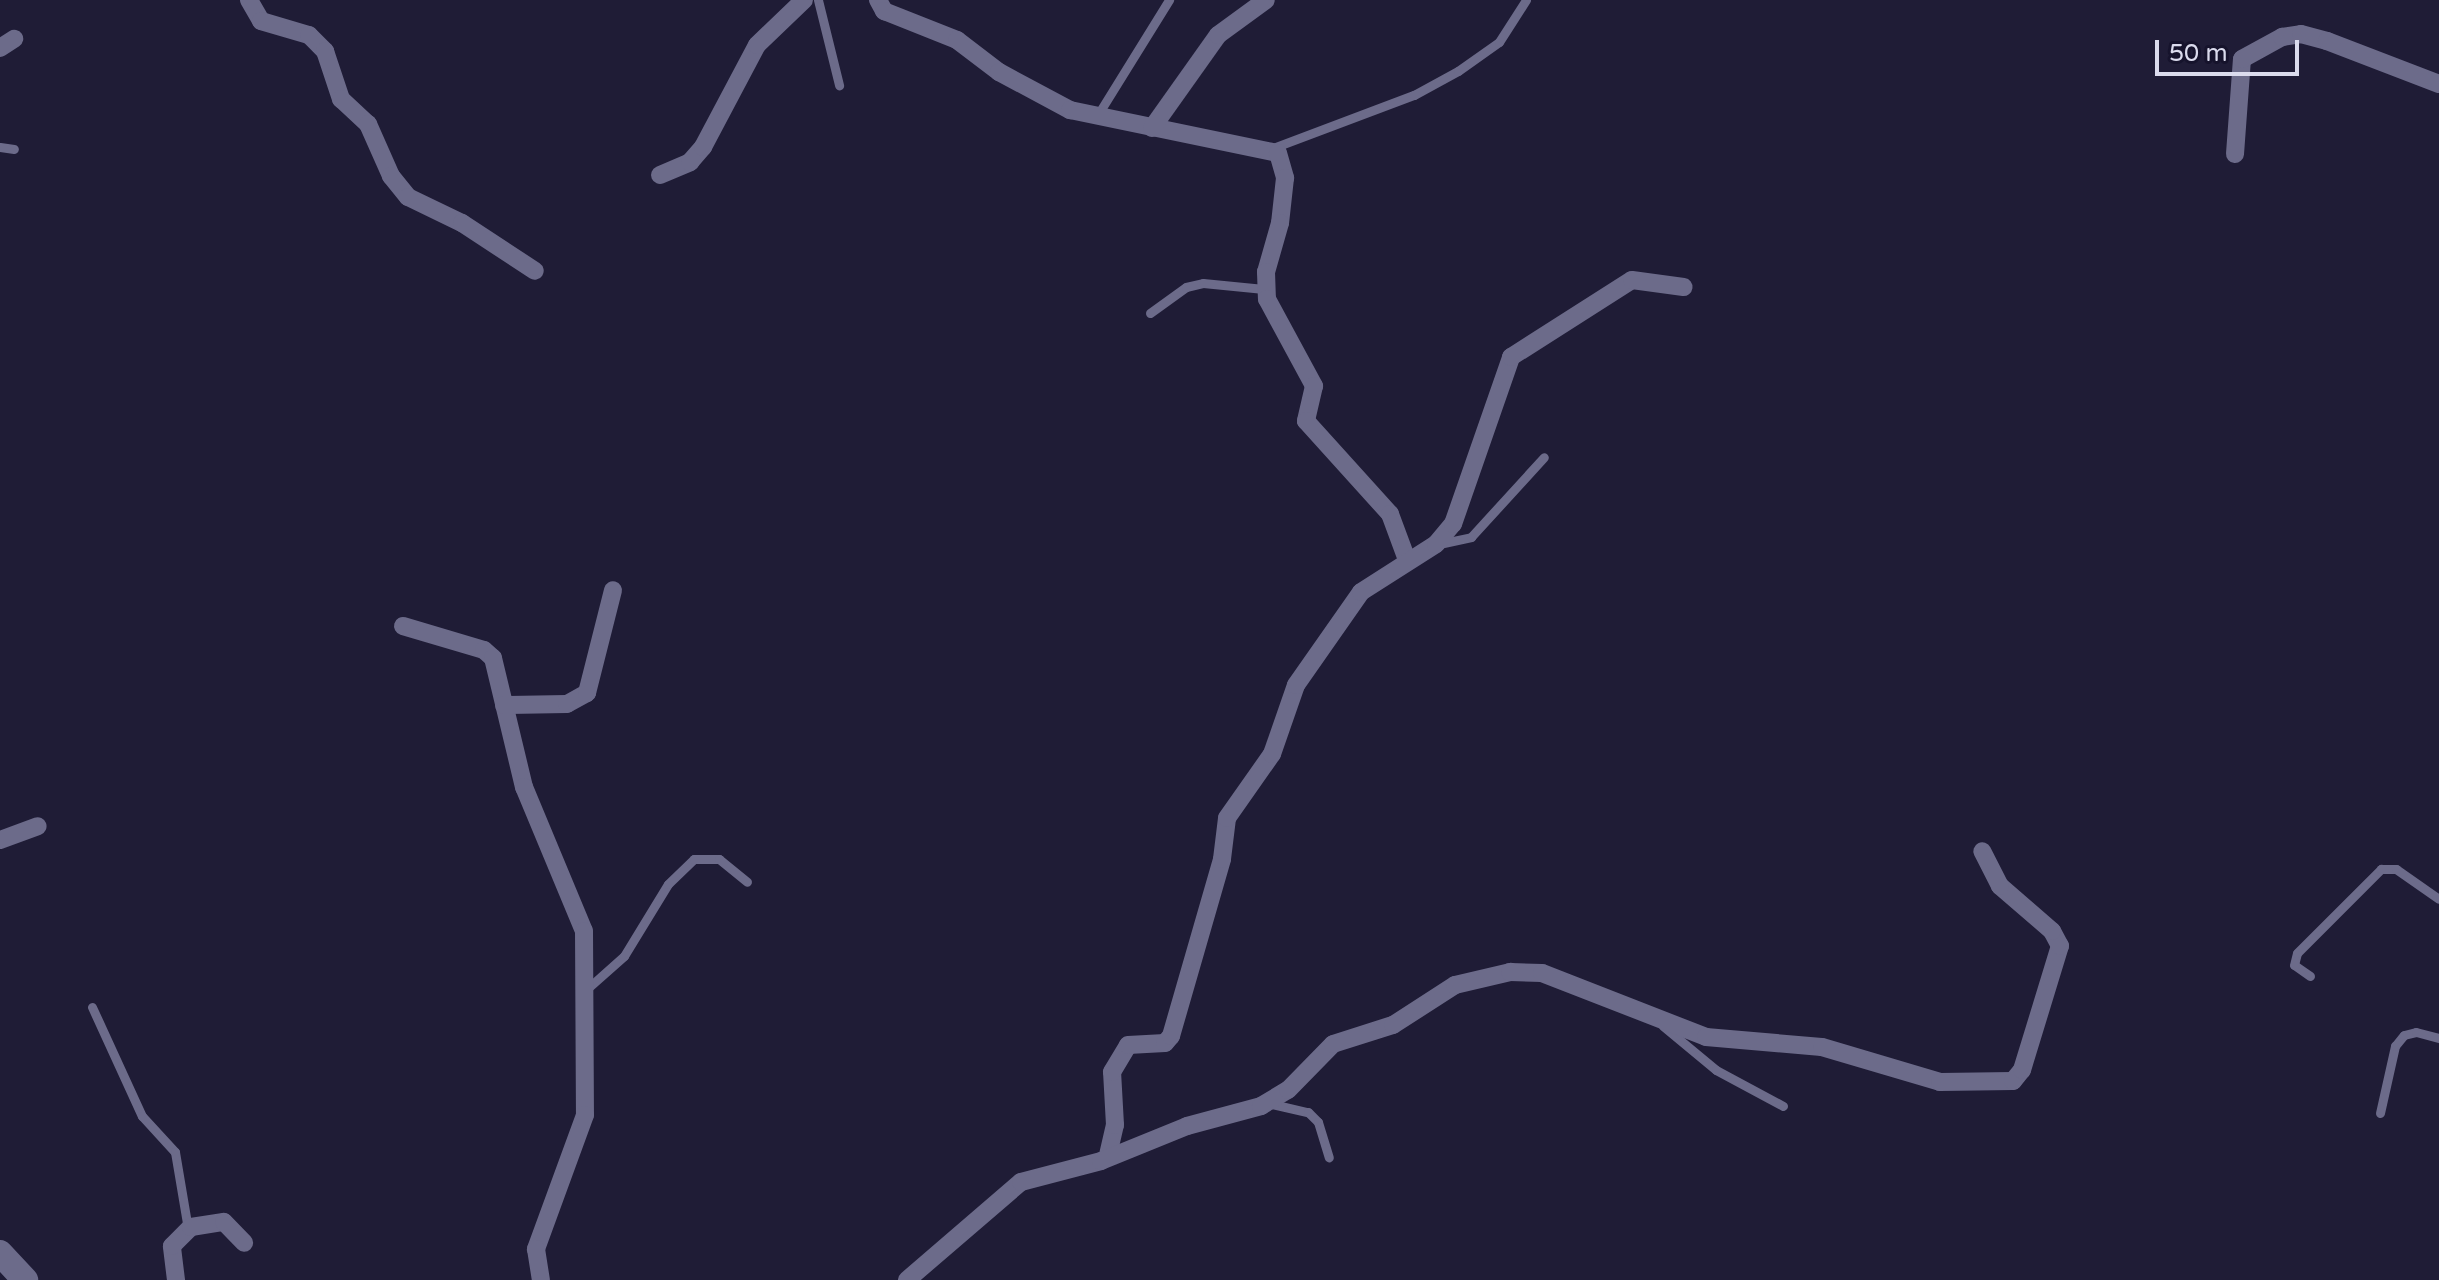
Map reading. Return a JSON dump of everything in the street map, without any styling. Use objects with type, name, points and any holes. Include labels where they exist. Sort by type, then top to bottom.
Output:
[{"type":"main road","points":[[0,1253],[25,1280]]},
{"type":"street","points":[[249,0],[261,21],[309,35],[325,51],[341,99],[368,124],[391,176],[408,197],[462,223],[535,271]]},
{"type":"street","points":[[660,175],[690,162],[703,147],[757,45],[804,0]]},
{"type":"street","points":[[878,0],[884,11],[957,40],[1046,99],[1097,116],[1230,147],[1270,149],[1283,162],[1285,178],[1264,289],[1314,386],[1306,421],[1390,514],[1407,560]]},
{"type":"street","points":[[1152,128],[1218,35],[1266,0]]},
{"type":"street","points":[[2235,154],[2242,59],[2282,37],[2301,34],[2327,41],[2439,84]]},
{"type":"street","points":[[1108,1155],[1115,1125],[1112,1072],[1128,1045],[1165,1043],[1171,1036],[1222,859],[1227,818],[1272,754],[1296,685],[1317,650],[1361,592],[1436,544],[1453,524],[1511,357],[1632,280],[1684,287]]},
{"type":"street","points":[[504,705],[567,704],[587,693],[613,590]]},
{"type":"street","points":[[403,626],[484,650],[493,658],[524,787],[584,931],[588,988],[585,1115],[539,1237],[536,1261],[541,1280]]},
{"type":"street","points":[[0,840],[38,826]]},
{"type":"street","points":[[907,1280],[1003,1192],[1021,1182],[1187,1126],[1261,1106],[1288,1090],[1333,1044],[1393,1025],[1434,994],[1478,978],[1542,973],[1717,1039],[1822,1047],[1940,1082],[2013,1081],[2022,1070],[2060,946],[2052,931],[2000,886],[1982,851]]},
{"type":"street","points":[[176,1280],[172,1246],[188,1229],[224,1222],[244,1243]]},
{"type":"lane","points":[[818,0],[839,85]]},
{"type":"lane","points":[[1097,116],[1169,0]]},
{"type":"lane","points":[[1270,149],[1414,95],[1458,71],[1499,42],[1526,0]]},
{"type":"lane","points":[[0,147],[14,149]]},
{"type":"lane","points":[[1150,313],[1186,287],[1203,283],[1264,289]]},
{"type":"lane","points":[[1436,544],[1471,537],[1544,457]]},
{"type":"lane","points":[[588,988],[624,956],[668,884],[694,859],[719,859],[747,882]]},
{"type":"lane","points":[[2310,976],[2294,965],[2297,953],[2381,869],[2396,869],[2439,899]]},
{"type":"lane","points":[[92,1007],[142,1116],[175,1152],[188,1229]]},
{"type":"lane","points":[[1652,1017],[1716,1070],[1783,1106]]},
{"type":"lane","points":[[2380,1113],[2395,1046],[2404,1035],[2416,1032],[2439,1038]]},
{"type":"lane","points":[[1261,1106],[1295,1105],[1308,1112],[1318,1122],[1329,1157]]}]
